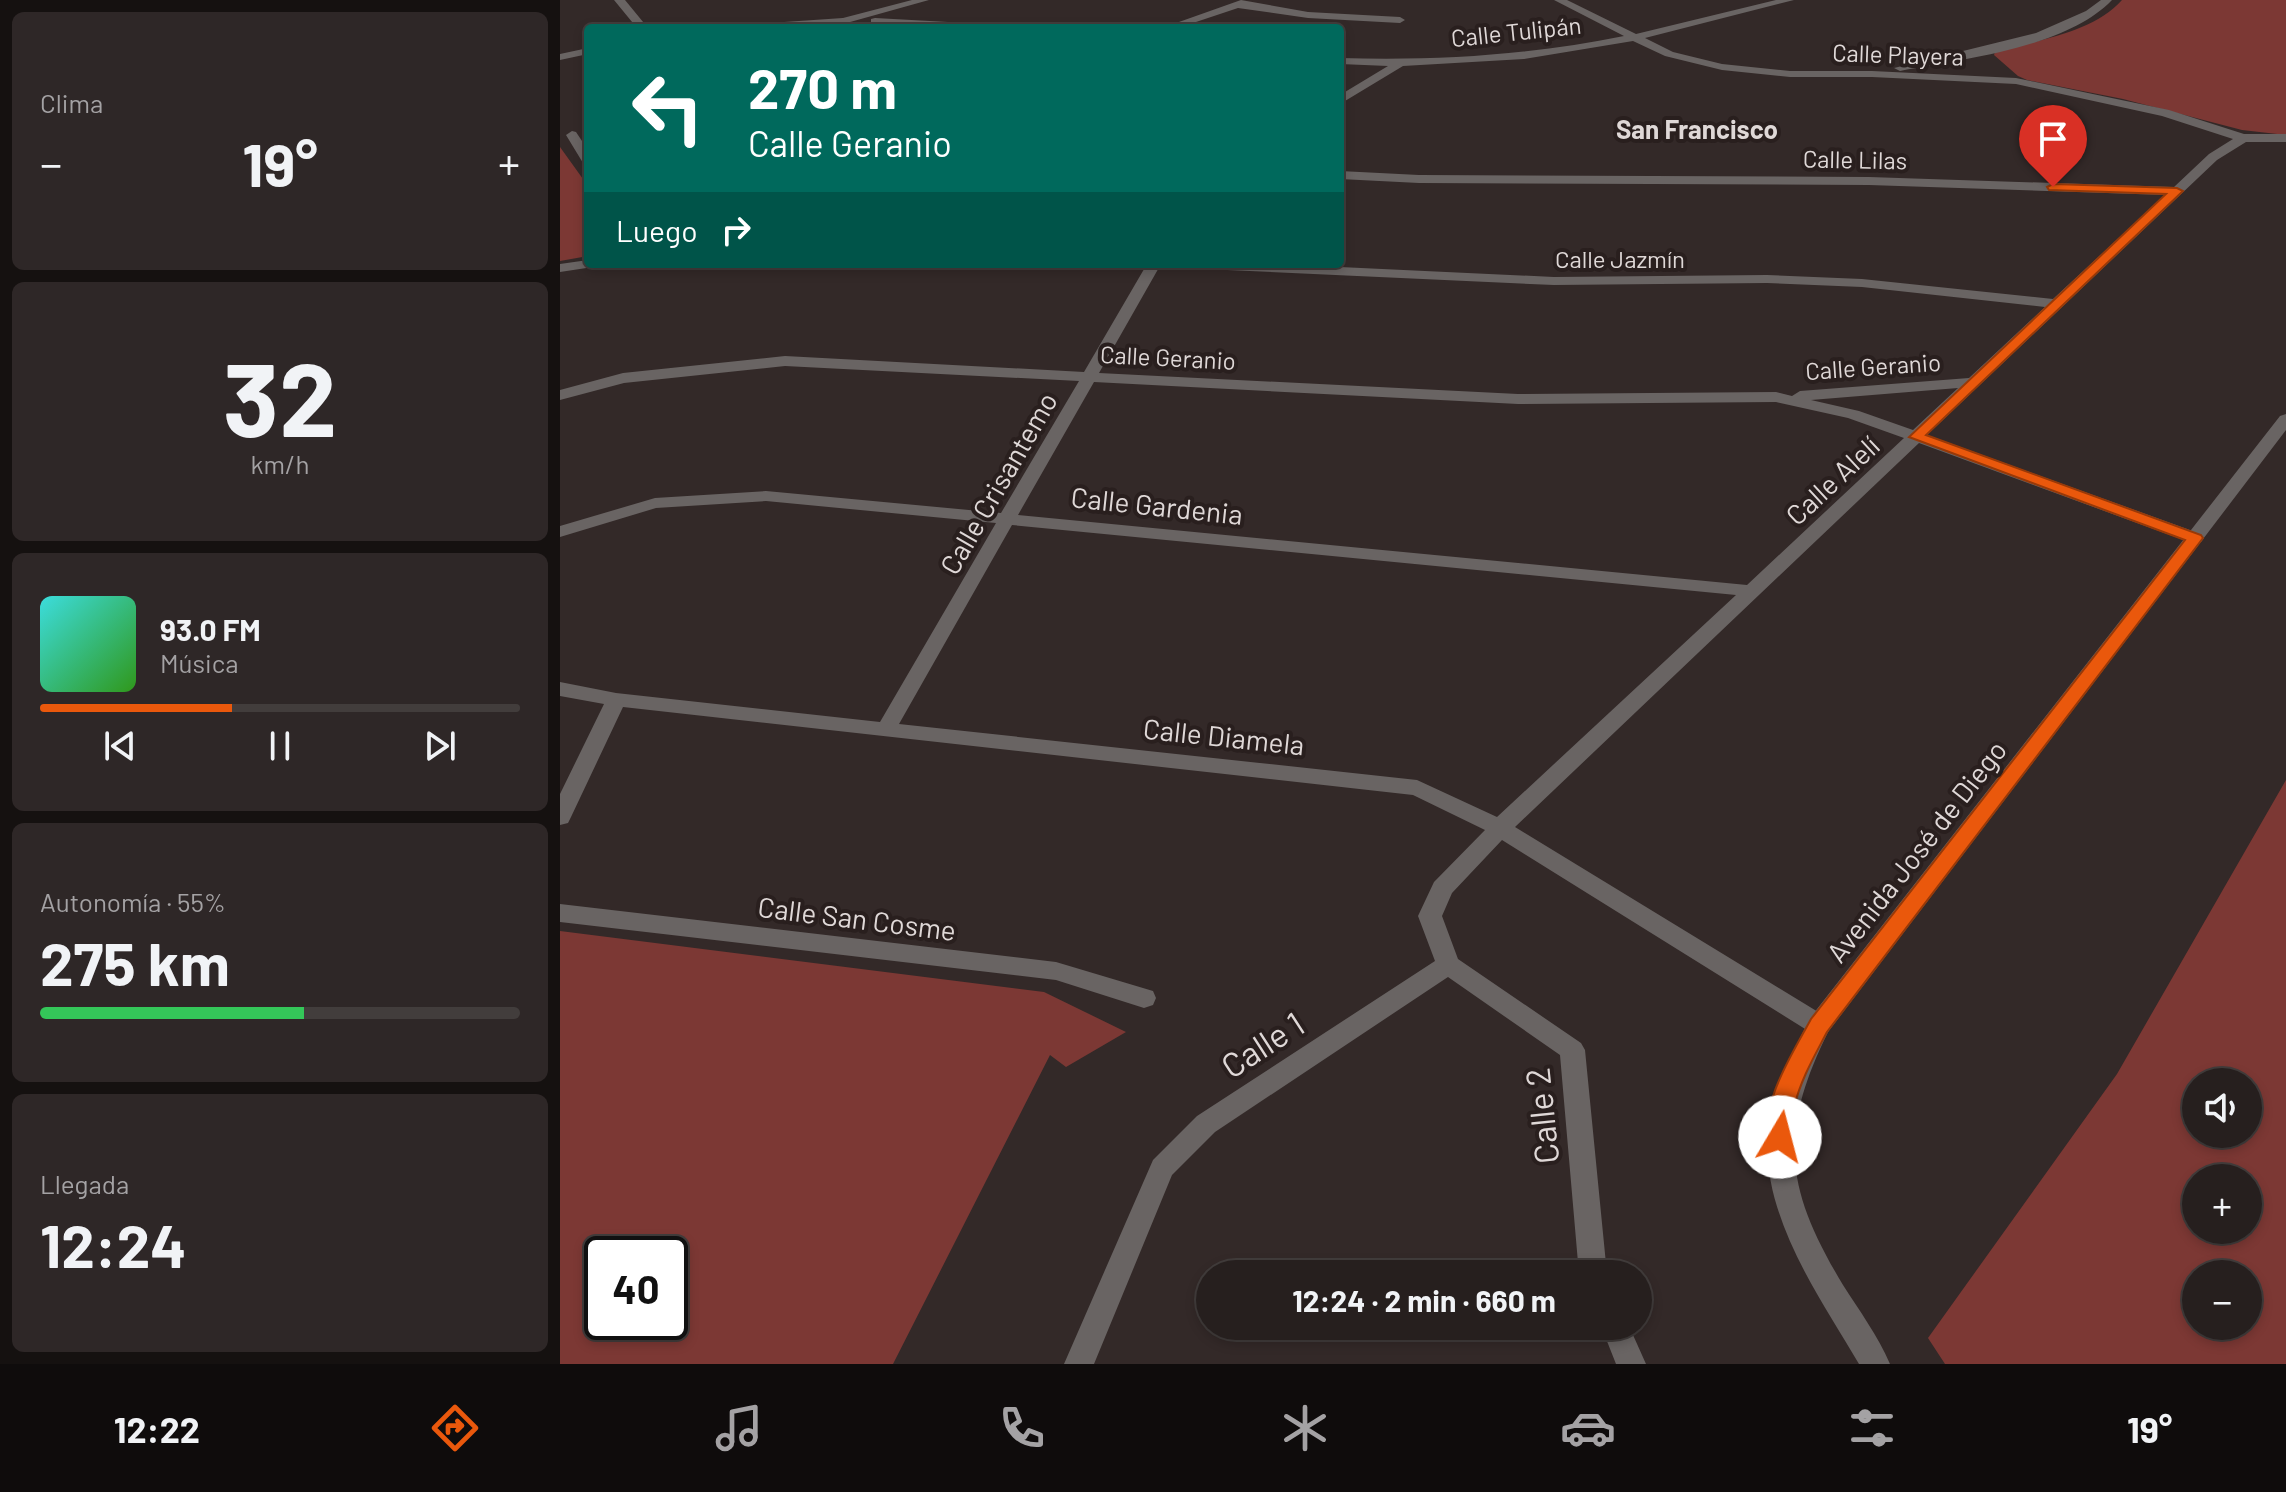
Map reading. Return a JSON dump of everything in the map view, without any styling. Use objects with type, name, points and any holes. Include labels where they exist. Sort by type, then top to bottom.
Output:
[{"type":"street","points":[[619,0],[640,24]]},
{"type":"street","points":[[892,15],[924,0]]},
{"type":"street","points":[[1179,24],[1253,0]]},
{"type":"street","name":"Calle Playera","points":[[1559,0],[1669,54],[1722,67],[1790,74],[1872,74],[2016,81],[2165,113],[2243,138]]},
{"type":"street","name":"Calle Tulipán","points":[[1344,61],[1399,64],[1524,56],[1632,38],[1789,0]]},
{"type":"street","points":[[1872,74],[1984,51],[2071,24],[2107,0]]},
{"type":"street","points":[[1238,5],[1308,15],[1400,20]]},
{"type":"street","points":[[799,24],[892,15],[969,24]]},
{"type":"street","points":[[1984,51],[1995,61]]},
{"type":"street","points":[[560,57],[584,52]]},
{"type":"street","points":[[1344,98],[1399,64]]},
{"type":"street","points":[[2005,71],[2016,81]]},
{"type":"street","points":[[566,136],[584,156]]},
{"type":"street","points":[[2243,138],[2286,138]]},
{"type":"street","name":"Calle Alelí","points":[[1500,828],[2213,157],[2243,138]]},
{"type":"street","name":"Calle Lilas","points":[[1344,175],[1419,179],[1869,181],[2177,191]]},
{"type":"street","points":[[560,268],[584,265]]},
{"type":"street","name":"Calle Crisantemo","points":[[886,729],[1152,268]]},
{"type":"street","name":"Calle Jazmín","points":[[1270,268],[1554,281],[1782,280],[1862,283],[2057,304]]},
{"type":"street","name":"Calle Geranio","points":[[560,395],[623,378],[785,361],[1518,399],[1776,397],[1974,382]]},
{"type":"street","name":"Calle Geranio","points":[[1776,397],[1853,414],[2195,538]]},
{"type":"street","name":"Avenida José de Diego","points":[[1875,1364],[1796,1227],[1778,1162],[1781,1111],[1791,1076],[1819,1025],[2286,419]]},
{"type":"street","name":"Calle Gardenia","points":[[560,532],[655,503],[766,496],[1752,591]]},
{"type":"street","name":"Calle Diamela","points":[[560,689],[616,700],[1417,788],[1500,828],[1819,1025]]},
{"type":"street","points":[[560,817],[616,700]]},
{"type":"street","points":[[1448,965],[1430,916],[1442,888],[1500,828]]},
{"type":"street","name":"Calle San Cosme","points":[[560,913],[1056,971],[1144,998]]},
{"type":"street","name":"Calle 2","points":[[1448,965],[1572,1050],[1592,1260]]},
{"type":"street","name":"Calle 1","points":[[1079,1364],[1162,1168],[1206,1124],[1448,965]]},
{"type":"street","points":[[1621,1340],[1631,1364]]},
{"type":"shaded area","points":[[2122,0],[2286,0],[2286,135],[2242,130],[2123,99],[2027,80],[1994,55],[1995,52],[2080,28],[2110,11]]},
{"type":"shaded area","points":[[560,147],[584,180],[584,257],[560,261]]},
{"type":"shaded area","points":[[2286,780],[2286,1364],[1945,1364],[1928,1338],[2117,1074]]},
{"type":"shaded area","points":[[560,931],[1044,992],[1126,1032],[1066,1067],[1050,1055],[893,1364],[560,1364]]},
{"type":"district","name":"San Francisco","points":[[1697,128]]},
{"type":"route","points":[[1780,1137],[1781,1111],[1791,1076],[1819,1025],[2195,538],[1916,437],[2177,191],[2053,187]]}]
